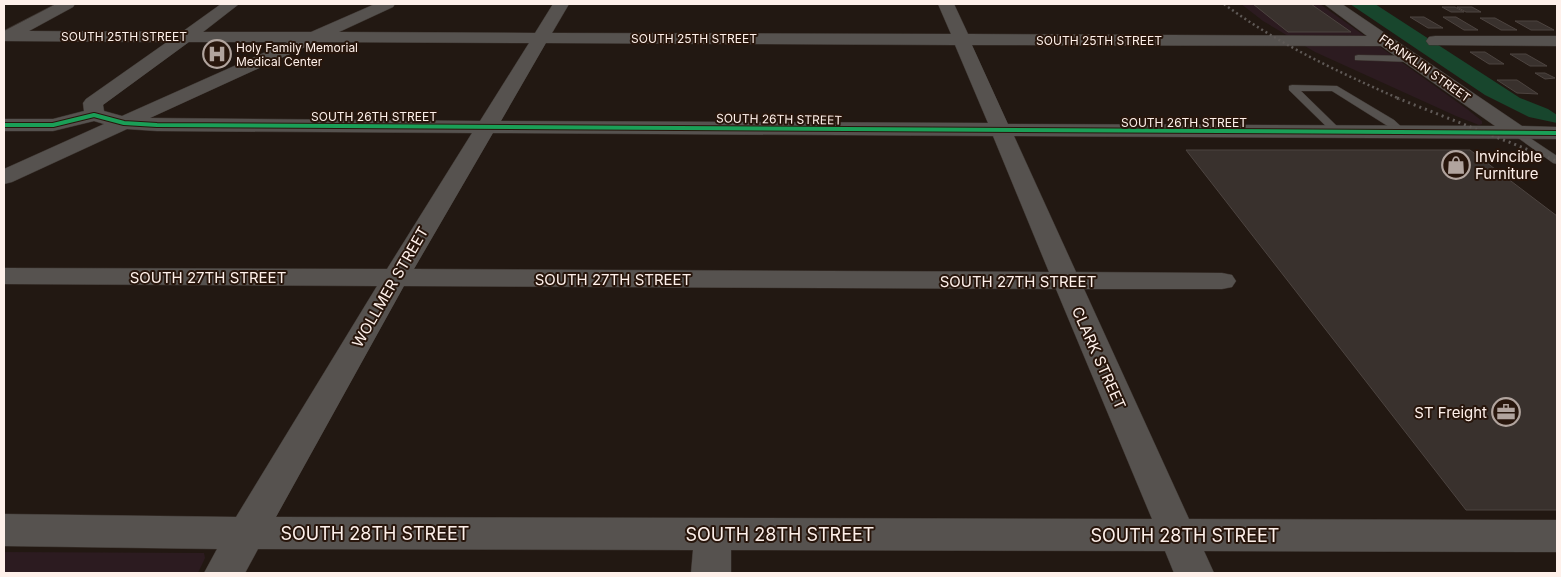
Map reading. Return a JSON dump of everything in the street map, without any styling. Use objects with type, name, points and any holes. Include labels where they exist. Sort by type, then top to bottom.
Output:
[{"type":"street","points":[[6,36],[66,4]]},
{"type":"street","points":[[94,115],[93,103],[231,4]]},
{"type":"street","points":[[4,176],[387,4]]},
{"type":"street","name":"WOLLMER STREET","points":[[224,573],[395,278],[560,4]]},
{"type":"street","name":"CLARK STREET","points":[[946,4],[1194,573]]},
{"type":"street","name":"FRANKLIN STREET","points":[[1332,4],[1518,133]]},
{"type":"street","name":"SOUTH 25TH STREET","points":[[6,36],[1385,41]]},
{"type":"street","points":[[1435,41],[1557,41]]},
{"type":"street","points":[[1446,83],[1499,110],[1557,126]]},
{"type":"street","name":"SOUTH 26TH STREET","points":[[4,125],[53,125],[94,115],[124,123],[1001,131],[1557,133]]},
{"type":"street","name":"SOUTH 27TH STREET","points":[[4,276],[1222,281]]},
{"type":"street","name":"SOUTH 28TH STREET","points":[[4,530],[247,533],[1557,536]]},
{"type":"street","points":[[712,534],[712,573]]},
{"type":"lane","points":[[1358,58],[1411,59]]},
{"type":"lane","points":[[1338,132],[1292,88],[1334,88],[1390,122],[1402,132]]},
{"type":"lane","points":[[1518,133],[1557,161]]},
{"type":"shaded area","points":[[1241,4],[1320,4],[1467,109],[1482,121],[1482,124],[1479,125],[1456,116],[1315,52],[1263,21]]},
{"type":"shaded area","points":[[4,552],[204,553],[205,558],[198,573],[4,573]]},
{"type":"green space","points":[[1350,4],[1375,4],[1520,98],[1548,109],[1557,115],[1557,123],[1529,117],[1485,95]]},
{"type":"building","points":[[1253,4],[1311,4],[1351,32],[1288,32]]},
{"type":"building","points":[[1442,7],[1455,7],[1464,12],[1451,12]]},
{"type":"building","points":[[1457,7],[1472,7],[1481,12],[1466,12]]},
{"type":"building","points":[[1410,17],[1424,17],[1443,28],[1428,28]]},
{"type":"building","points":[[1443,17],[1456,17],[1478,30],[1464,30]]},
{"type":"building","points":[[1480,18],[1495,18],[1517,30],[1501,30]]},
{"type":"building","points":[[1515,21],[1537,21],[1554,30],[1531,30]]},
{"type":"building","points":[[1470,52],[1485,52],[1504,64],[1489,64]]},
{"type":"building","points":[[1510,54],[1526,54],[1547,66],[1530,66]]},
{"type":"building","points":[[1535,73],[1545,73],[1555,78],[1545,79]]},
{"type":"building","points":[[1497,80],[1517,80],[1538,94],[1517,93]]},
{"type":"building","points":[[1186,150],[1470,150],[1557,216],[1557,510],[1466,510]]},
{"type":"railway","points":[[1224,4],[1287,45],[1400,99]]},
{"type":"railway","points":[[1397,98],[1557,161]]},
{"type":"cycle path","points":[[4,125],[53,125],[94,115],[124,123],[157,125],[1557,133]]},
{"type":"place","name":"Holy Family Memorial Medical Center","points":[[217,54]]},
{"type":"place","name":"Invincible Furniture","points":[[1456,165]]},
{"type":"place","name":"ST Freight","points":[[1506,412]]}]
